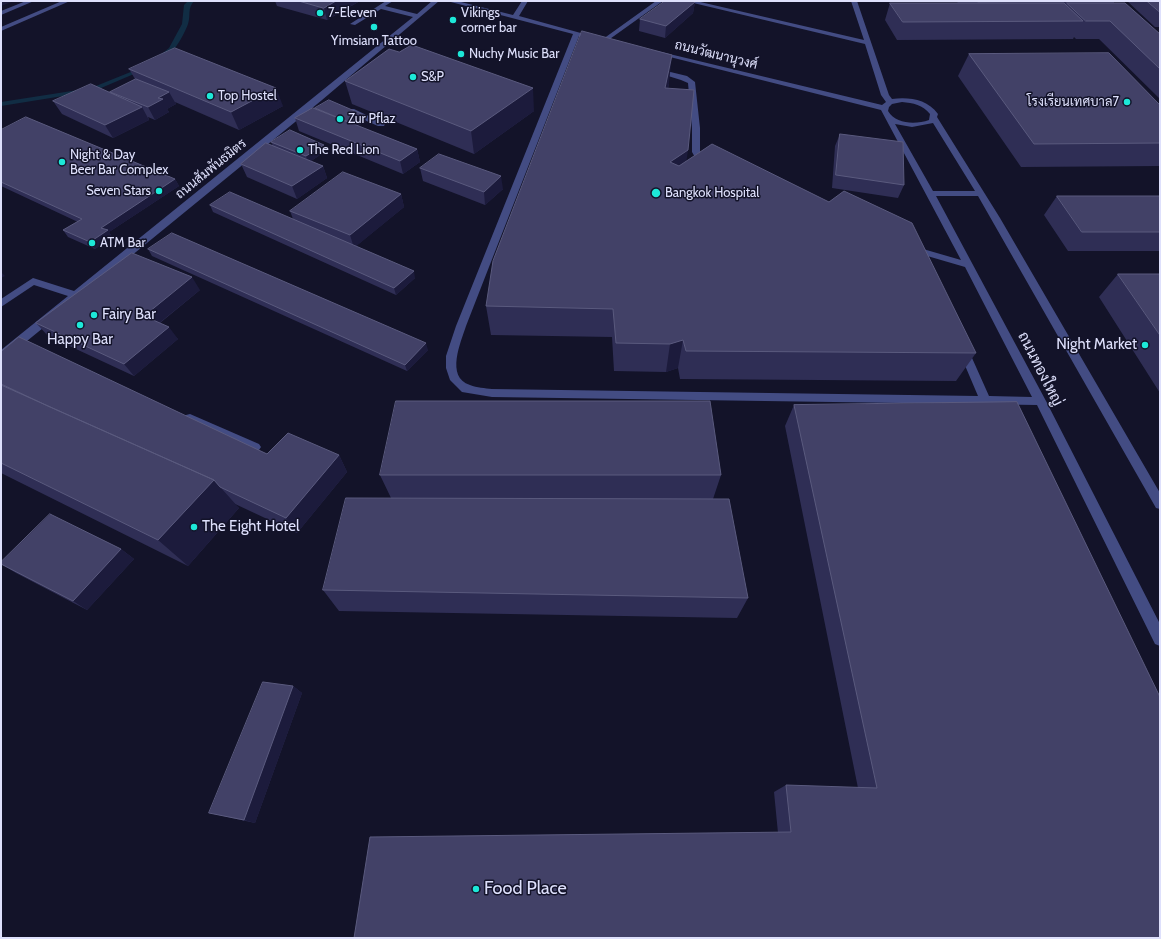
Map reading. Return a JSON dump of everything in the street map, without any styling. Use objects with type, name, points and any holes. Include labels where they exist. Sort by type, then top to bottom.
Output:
[{"type":"street","points":[[1,14],[31,1]]},
{"type":"street","points":[[1,29],[67,1]]},
{"type":"street","points":[[353,24],[390,1]]},
{"type":"street","name":"ถนนสัมพันธมิตร","points":[[1,356],[74,296],[322,100],[436,1]]},
{"type":"street","points":[[450,1],[612,42]]},
{"type":"street","points":[[515,18],[525,1]]},
{"type":"street","points":[[598,38],[660,1]]},
{"type":"street","points":[[688,1],[868,43]]},
{"type":"street","points":[[854,1],[885,95],[890,102]]},
{"type":"street","points":[[380,7],[418,16]]},
{"type":"street","points":[[577,33],[576,50],[515,187],[461,326],[451,356],[451,368],[455,380],[466,389],[492,393],[1040,401]]},
{"type":"street","name":"ถนนวัฒนานุวงศ์","points":[[651,51],[886,112],[897,122],[910,125],[928,123],[934,118]]},
{"type":"street","points":[[647,68],[684,78],[691,82],[696,128],[696,152],[699,157],[719,166]]},
{"type":"street","points":[[890,102],[902,100],[923,104],[932,111],[934,118],[981,193],[1160,504]]},
{"type":"street","points":[[886,112],[890,102]]},
{"type":"street","points":[[346,110],[381,124]]},
{"type":"street","name":"ถนนทองใหญ่","points":[[886,112],[969,265],[1040,401],[1160,639]]},
{"type":"street","points":[[515,187],[530,182]]},
{"type":"street","points":[[930,194],[981,193]]},
{"type":"street","points":[[906,244],[920,251],[969,265]]},
{"type":"street","points":[[920,251],[926,265]]},
{"type":"street","points":[[1,304],[33,281],[74,296]]},
{"type":"street","points":[[19,341],[34,347]]},
{"type":"street","points":[[960,342],[985,399]]},
{"type":"street","points":[[184,415],[255,447]]},
{"type":"building","points":[[299,1],[336,1],[324,8]]},
{"type":"building","points":[[665,1],[695,2],[666,26],[640,19]]},
{"type":"building","points":[[977,1],[1067,1],[978,2]]},
{"type":"building","points":[[1147,1],[1160,1],[1160,12]]},
{"type":"building","points":[[890,3],[1064,3],[1083,21],[903,22]]},
{"type":"building","points":[[1067,3],[1125,3],[1160,34],[1160,69],[1110,21],[1086,21]]},
{"type":"building","points":[[582,31],[672,55],[665,88],[694,90],[688,150],[670,162],[679,166],[712,144],[829,202],[844,191],[912,223],[976,353],[686,351],[683,340],[670,344],[616,343],[613,309],[486,306],[493,261]]},
{"type":"building","points":[[412,45],[533,88],[471,131],[345,81],[389,49],[399,52]]},
{"type":"building","points":[[175,48],[276,88],[231,112],[129,69]]},
{"type":"building","points":[[1109,53],[1160,105],[1160,143],[1034,144],[969,54]]},
{"type":"building","points":[[136,79],[169,92],[158,98],[163,99],[148,107],[110,92]]},
{"type":"building","points":[[91,84],[142,107],[105,125],[53,101]]},
{"type":"building","points":[[329,100],[364,115],[351,123],[315,108]]},
{"type":"building","points":[[313,108],[417,149],[400,161],[295,118]]},
{"type":"building","name":"Night & Day Beer Bar Complex","points":[[26,117],[175,179],[101,228],[108,230],[90,242],[63,230],[82,219],[1,182],[1,130]]},
{"type":"building","points":[[290,130],[324,145],[306,156],[271,142]]},
{"type":"building","points":[[840,134],[903,142],[904,185],[836,175]]},
{"type":"building","points":[[266,143],[323,166],[292,186],[241,164]]},
{"type":"building","points":[[439,154],[501,176],[484,192],[420,168]]},
{"type":"building","points":[[343,172],[401,194],[350,235],[290,211]]},
{"type":"building","points":[[230,192],[414,271],[394,288],[210,205]]},
{"type":"building","points":[[1057,196],[1160,196],[1160,232],[1082,232]]},
{"type":"building","points":[[172,233],[426,343],[405,365],[148,249]]},
{"type":"building","points":[[132,253],[192,277],[144,316],[169,327],[124,364],[36,323]]},
{"type":"building","points":[[1118,274],[1160,274],[1160,335]]},
{"type":"building","points":[[19,337],[267,454],[288,433],[339,455],[286,518],[220,487],[214,480],[1,384],[1,352]]},
{"type":"building","points":[[1,385],[214,480],[158,540],[1,463]]},
{"type":"building","points":[[396,401],[710,401],[721,475],[380,475]]},
{"type":"building","points":[[1017,402],[1160,697],[1160,938],[354,938],[370,837],[791,832],[786,785],[877,788],[794,405]]},
{"type":"building","points":[[346,498],[729,499],[748,598],[323,590]]},
{"type":"building","points":[[50,514],[121,549],[73,601],[1,564],[1,562]]},
{"type":"building","points":[[263,682],[293,686],[244,820],[209,813]]},
{"type":"waterway","points":[[161,57],[172,49],[185,24],[187,5],[191,1]]},
{"type":"waterway","points":[[1,104],[92,90],[145,68]]},
{"type":"place","name":"7-Eleven","points":[[320,13]]},
{"type":"place","name":"Vikings corner bar","points":[[453,20]]},
{"type":"place","name":"Yimsiam Tattoo","points":[[374,27]]},
{"type":"place","name":"Nuchy Music Bar","points":[[461,54]]},
{"type":"place","name":"S&P","points":[[413,77]]},
{"type":"place","name":"Top Hostel","points":[[210,96]]},
{"type":"place","name":"โรงเรียนเทศบาล7","points":[[1127,102]]},
{"type":"place","name":"Zur Pflaz","points":[[340,119]]},
{"type":"place","name":"The Red Lion","points":[[300,150]]},
{"type":"place","name":"Night & Day Beer Bar Complex","points":[[62,162]]},
{"type":"place","name":"Seven Stars","points":[[159,191]]},
{"type":"place","name":"Bangkok Hospital","points":[[656,193]]},
{"type":"place","name":"ATM Bar","points":[[92,243]]},
{"type":"place","name":"Fairy Bar","points":[[94,315]]},
{"type":"place","name":"Happy Bar","points":[[80,325]]},
{"type":"place","name":"Night Market","points":[[1145,345]]},
{"type":"place","name":"The Eight Hotel","points":[[194,527]]},
{"type":"place","name":"Food Place","points":[[476,889]]}]
